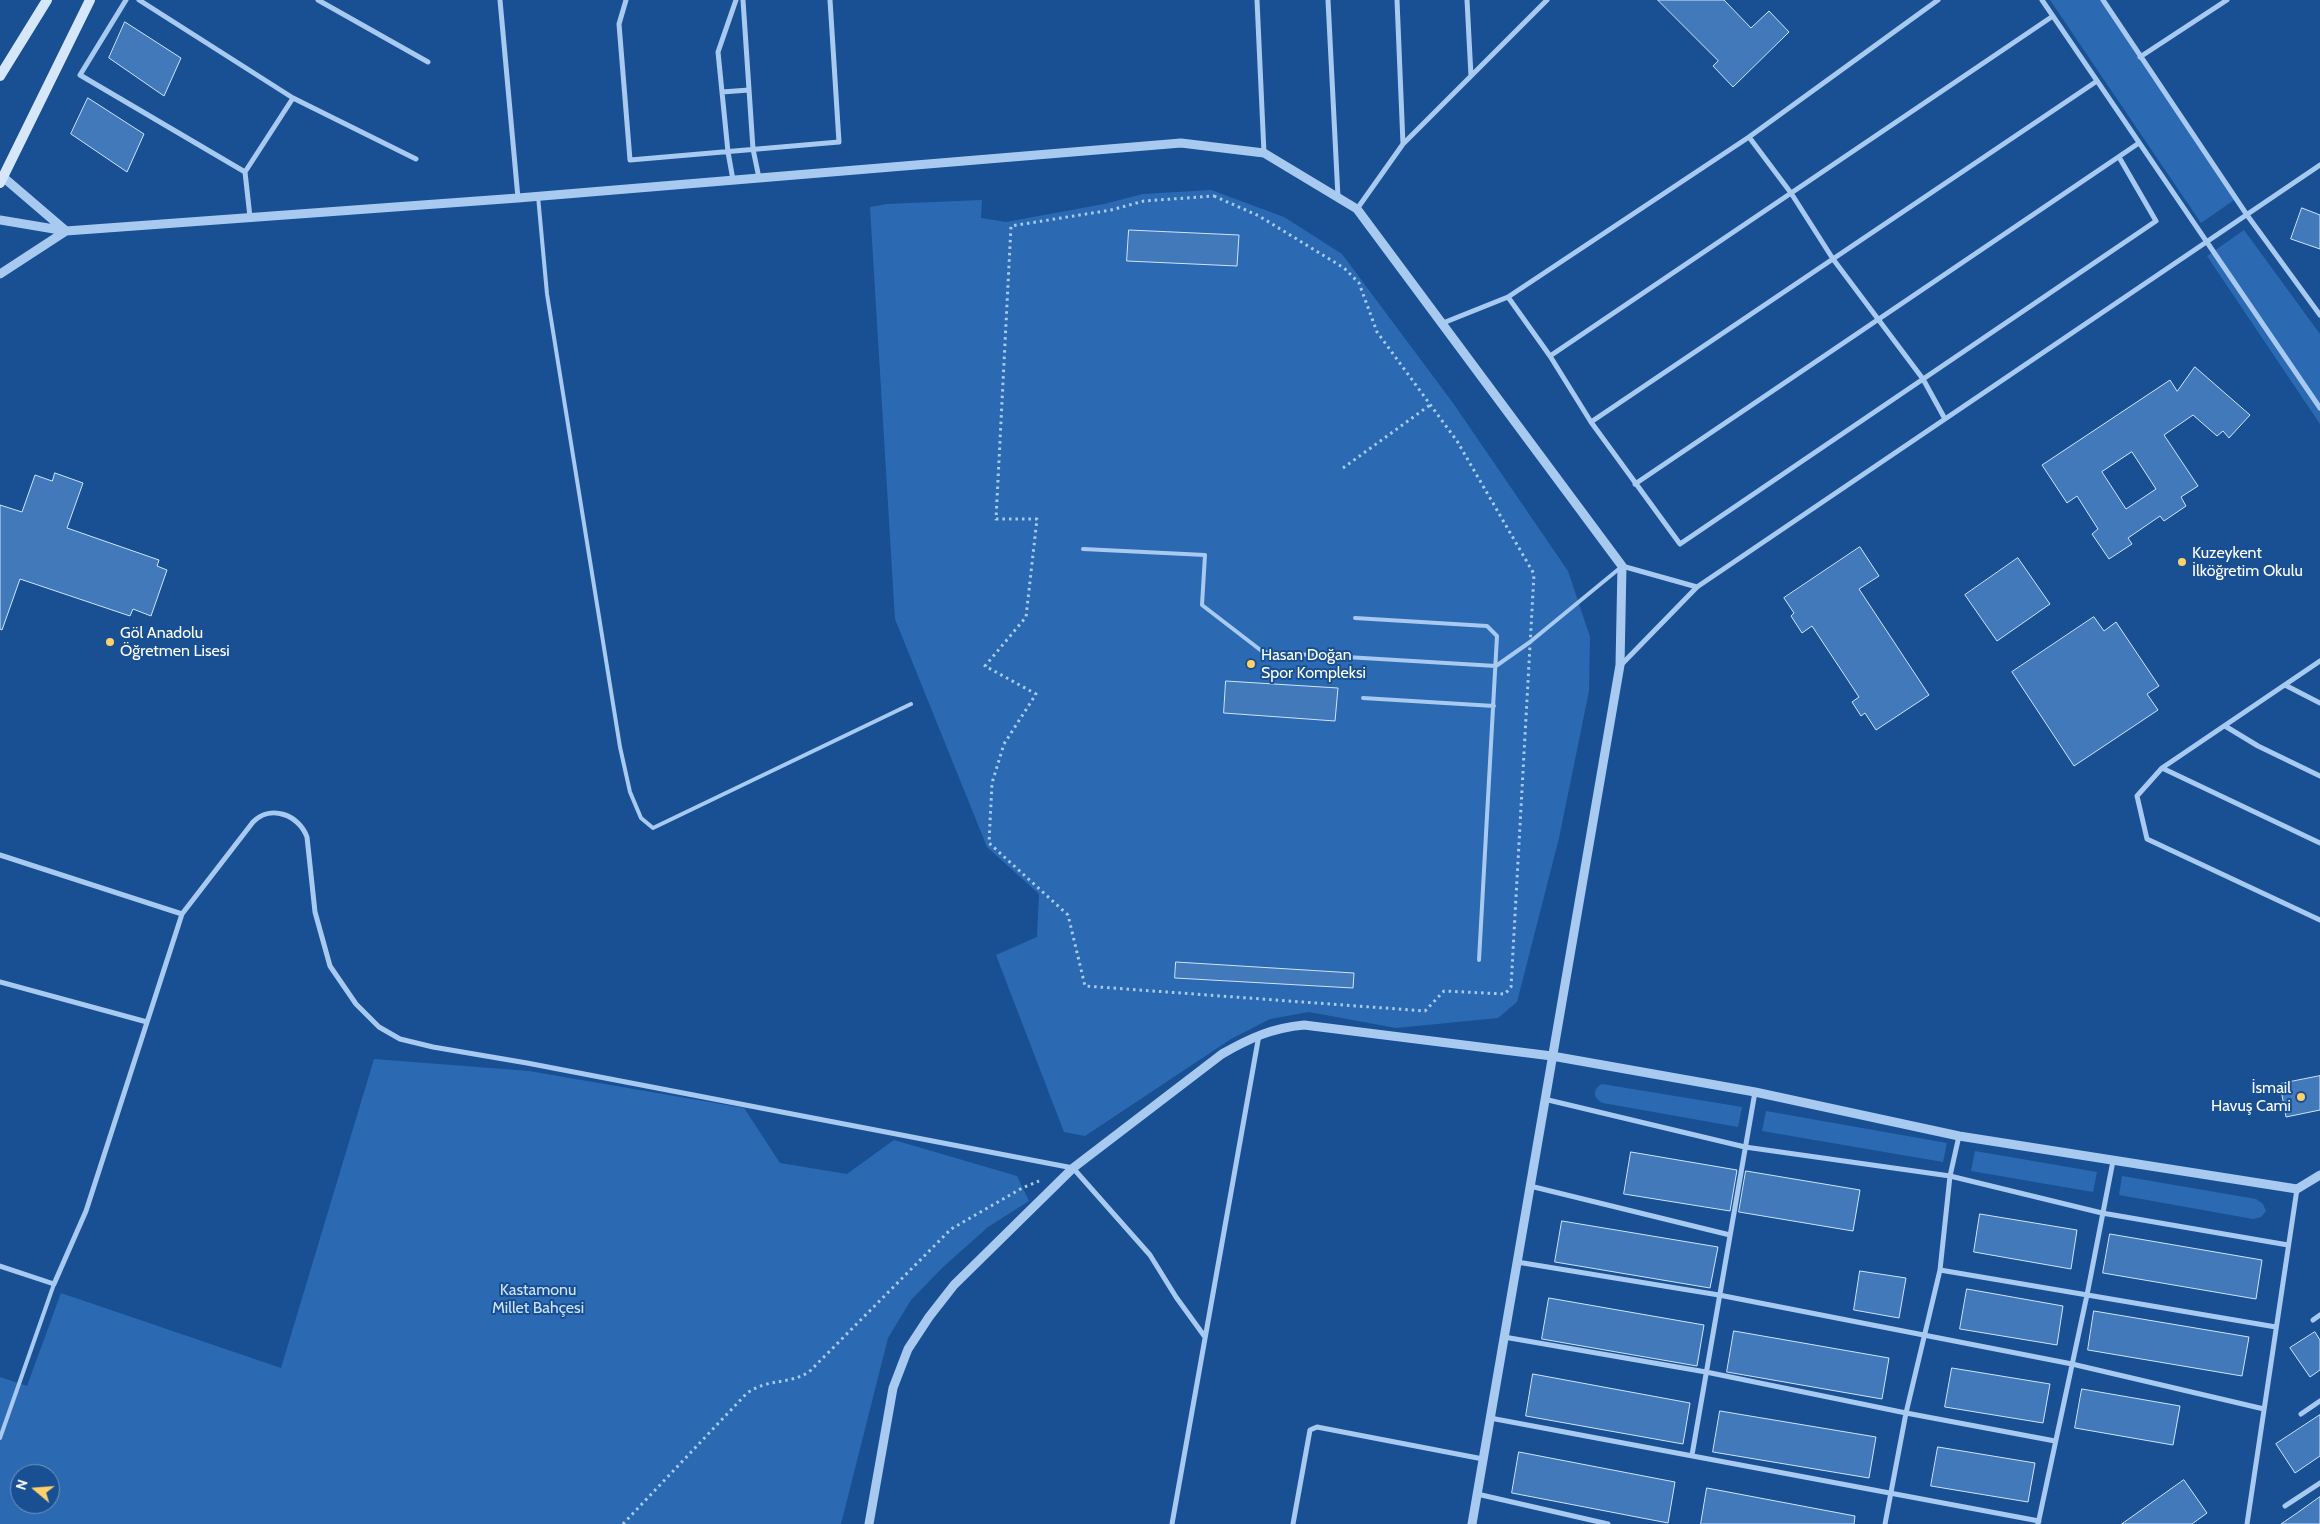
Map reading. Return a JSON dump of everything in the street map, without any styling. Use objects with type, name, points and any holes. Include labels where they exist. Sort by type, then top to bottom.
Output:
[{"type":"main road","points":[[0,76],[47,0]]},
{"type":"main road","points":[[1,180],[90,0]]},
{"type":"street","points":[[126,0],[80,74],[244,172]]},
{"type":"street","points":[[139,0],[293,98],[416,159]]},
{"type":"street","points":[[318,0],[428,62]]},
{"type":"street","points":[[500,0],[518,198]]},
{"type":"street","points":[[626,0],[619,24],[630,160],[839,142],[830,0]]},
{"type":"street","points":[[733,180],[728,152],[718,52],[736,0]]},
{"type":"street","points":[[742,0],[753,149],[759,178]]},
{"type":"street","points":[[1257,0],[1264,153]]},
{"type":"street","points":[[1328,0],[1338,197]]},
{"type":"street","points":[[1397,0],[1403,144]]},
{"type":"street","points":[[1467,0],[1471,76]]},
{"type":"street","points":[[1540,0],[1540,7]]},
{"type":"street","points":[[1358,209],[1403,144],[1547,0]]},
{"type":"street","points":[[1443,323],[1508,297],[1750,137],[1938,0]]},
{"type":"street","points":[[2042,0],[2320,408]]},
{"type":"street","points":[[2103,0],[2247,214],[2320,315]]},
{"type":"street","points":[[2140,57],[2227,0]]},
{"type":"street","points":[[1550,356],[2053,16]]},
{"type":"street","points":[[1591,422],[2097,81]]},
{"type":"street","points":[[722,92],[749,90]]},
{"type":"street","points":[[250,217],[244,172],[293,98]]},
{"type":"street","points":[[1750,137],[1791,193],[1833,259],[1923,379],[1945,419]]},
{"type":"street","points":[[0,220],[66,231],[518,198],[1181,143],[1264,153],[1358,209],[1622,566],[1620,665],[1472,1524]]},
{"type":"street","points":[[1635,484],[2139,143]]},
{"type":"street","points":[[1508,297],[1550,356],[1591,422],[1680,544],[2156,221],[2119,157]]},
{"type":"street","points":[[1620,665],[1697,587],[2320,165]]},
{"type":"street","points":[[1,180],[66,231]]},
{"type":"street","points":[[0,274],[66,231]]},
{"type":"street","points":[[1622,566],[1697,587]]},
{"type":"street","points":[[2320,661],[2162,768],[2137,796],[2147,839],[2320,920]]},
{"type":"street","points":[[2285,685],[2320,704]]},
{"type":"street","points":[[2225,726],[2258,746],[2320,776]]},
{"type":"street","points":[[2162,768],[2320,843]]},
{"type":"street","points":[[0,1266],[54,1284],[86,1211],[182,914],[253,822],[266,813],[280,814],[300,824],[307,838],[315,912],[330,966],[356,1004],[379,1027],[400,1039],[433,1048],[527,1063],[1073,1168],[1150,1256],[1176,1298],[1205,1337]]},
{"type":"street","points":[[0,855],[182,914]]},
{"type":"street","points":[[0,982],[147,1022]]},
{"type":"street","points":[[869,1524],[893,1388],[908,1349],[929,1317],[954,1285],[1073,1168],[1222,1054],[1259,1035],[1280,1027],[1304,1025],[1552,1056],[1755,1092],[1959,1136],[2297,1189],[2320,1175]]},
{"type":"street","points":[[1172,1524],[1259,1035]]},
{"type":"street","points":[[1692,1455],[1755,1092]]},
{"type":"street","points":[[1544,1100],[1746,1148],[1950,1176],[2102,1213],[2288,1245]]},
{"type":"street","points":[[1885,1524],[1906,1413],[1926,1336],[1940,1270],[1950,1176],[1959,1136]]},
{"type":"street","points":[[1490,1418],[1892,1492],[2038,1522],[2087,1295],[2113,1161]]},
{"type":"street","points":[[1530,1186],[1730,1234]]},
{"type":"street","points":[[2247,1524],[2297,1189]]},
{"type":"street","points":[[1517,1262],[1719,1295],[2072,1364],[2264,1410]]},
{"type":"street","points":[[1940,1270],[2276,1327]]},
{"type":"street","points":[[2313,1320],[2320,1315]]},
{"type":"street","points":[[1504,1337],[1706,1372],[2055,1441]]},
{"type":"street","points":[[2302,1414],[2320,1402]]},
{"type":"street","points":[[1293,1524],[1310,1430],[1317,1427],[1483,1459]]},
{"type":"street","points":[[2285,1506],[2320,1483]]},
{"type":"street","points":[[1478,1494],[1608,1524]]},
{"type":"lane","points":[[538,196],[547,294],[616,718],[630,792],[641,818],[653,828],[911,704]]},
{"type":"lane","points":[[1083,549],[1205,555],[1202,605],[1263,652],[1496,666],[1530,642],[1622,566]]},
{"type":"lane","points":[[1355,618],[1488,626],[1498,636],[1480,960]]},
{"type":"lane","points":[[1363,698],[1494,706]]},
{"type":"lane","points":[[0,1438],[54,1284]]},
{"type":"path","points":[[1343,468],[1430,404]]},
{"type":"path","points":[[623,1524],[747,1393],[764,1383],[797,1379],[809,1372],[947,1233],[962,1222],[1022,1188],[1042,1180]]},
{"type":"green space","points":[[2050,0],[2103,0],[2237,198],[2201,223]]},
{"type":"green space","name":"Hasan Doğan Spor Kompleksi","points":[[1211,190],[1284,217],[1342,254],[1453,403],[1568,571],[1590,637],[1589,691],[1559,838],[1517,1002],[1498,1018],[1396,1028],[1309,1012],[1270,1019],[1231,1039],[1085,1136],[1064,1132],[996,955],[1037,937],[1039,894],[987,847],[895,619],[870,207],[887,204],[982,200],[981,218],[1006,222],[1104,204],[1143,194]]},
{"type":"green space","points":[[2244,230],[2320,334],[2320,424],[2207,256]]},
{"type":"green space","name":"Kastamonu Millet Bahçesi","points":[[374,1059],[529,1071],[744,1108],[780,1163],[847,1174],[894,1140],[1017,1176],[1029,1201],[988,1227],[943,1267],[911,1300],[888,1338],[841,1524],[0,1524],[0,1377],[27,1386],[61,1293],[281,1368]]},
{"type":"green space","points":[[1602,1084],[1742,1107],[1738,1127],[1603,1103],[1597,1099],[1595,1094],[1595,1091]]},
{"type":"green space","points":[[1766,1111],[1947,1143],[1943,1162],[1762,1131]]},
{"type":"green space","points":[[1975,1151],[2097,1172],[2093,1192],[1971,1171]]},
{"type":"green space","points":[[2122,1176],[2256,1199],[2263,1204],[2266,1211],[2261,1217],[2253,1219],[2119,1195]]},
{"type":"building","points":[[1658,0],[1724,0],[1751,28],[1769,11],[1789,32],[1733,87],[1713,66],[1718,61]]},
{"type":"building","points":[[125,22],[181,58],[164,96],[109,58]]},
{"type":"building","points":[[88,98],[144,134],[127,172],[71,134]]},
{"type":"building","points":[[2302,208],[2320,215],[2320,249],[2291,239]]},
{"type":"building","points":[[1129,230],[1239,235],[1237,266],[1127,261]]},
{"type":"building","points":[[2195,367],[2250,415],[2229,438],[2223,431],[2217,436],[2193,415],[2164,435],[2198,486],[2181,497],[2186,506],[2164,521],[2160,516],[2128,538],[2132,544],[2109,559],[2092,534],[2098,529],[2077,496],[2067,503],[2042,465],[2170,380],[2177,391]],"holes":[[[2132,452],[2156,489],[2126,509],[2102,472]]]},
{"type":"building","points":[[55,473],[83,483],[67,528],[159,560],[157,566],[167,570],[151,616],[133,609],[130,616],[20,579],[2,630],[0,629],[0,505],[22,512],[35,475],[52,481]]},
{"type":"building","points":[[1860,547],[1879,576],[1859,589],[1929,695],[1876,730],[1865,713],[1861,716],[1852,702],[1859,697],[1812,626],[1802,633],[1791,616],[1794,613],[1784,598]]},
{"type":"building","points":[[2018,558],[2050,604],[1997,641],[1965,595]]},
{"type":"building","points":[[2094,617],[2104,631],[2116,622],[2159,686],[2147,694],[2158,710],[2074,766],[2012,672]]},
{"type":"building","points":[[1226,681],[1338,688],[1335,721],[1224,713]]},
{"type":"building","points":[[1176,962],[1354,973],[1353,988],[1175,978]]},
{"type":"building","name":"İsmail Havuş Cami","points":[[2320,1076],[2320,1110],[2286,1117],[2280,1084]]},
{"type":"building","points":[[1631,1152],[1737,1170],[1730,1211],[1624,1194]]},
{"type":"building","points":[[1746,1171],[1860,1190],[1853,1231],[1739,1212]]},
{"type":"building","points":[[1980,1214],[2077,1230],[2071,1269],[1974,1252]]},
{"type":"building","points":[[1562,1221],[1718,1247],[1710,1288],[1555,1262]]},
{"type":"building","points":[[2110,1234],[2262,1260],[2256,1299],[2103,1273]]},
{"type":"building","points":[[1860,1271],[1906,1278],[1899,1318],[1854,1310]]},
{"type":"building","points":[[1967,1289],[2063,1306],[2057,1345],[1960,1329]]},
{"type":"building","points":[[1549,1298],[1704,1325],[1697,1366],[1542,1339]]},
{"type":"building","points":[[2094,1311],[2249,1337],[2242,1376],[2088,1350]]},
{"type":"building","points":[[1734,1331],[1889,1358],[1882,1399],[1727,1372]]},
{"type":"building","points":[[2315,1332],[2320,1340],[2320,1370],[2310,1377],[2290,1348]]},
{"type":"building","points":[[1952,1368],[2050,1384],[2043,1423],[1945,1407]]},
{"type":"building","points":[[1533,1374],[1690,1403],[1683,1444],[1526,1416]]},
{"type":"building","points":[[2082,1389],[2180,1406],[2173,1445],[2075,1428]]},
{"type":"building","points":[[1720,1411],[1876,1437],[1869,1478],[1713,1452]]},
{"type":"building","points":[[2320,1415],[2320,1456],[2295,1473],[2276,1444]]},
{"type":"building","points":[[1938,1447],[2035,1463],[2028,1502],[1931,1486]]},
{"type":"building","points":[[1519,1452],[1675,1482],[1668,1523],[1512,1493]]},
{"type":"building","points":[[2184,1480],[2207,1513],[2192,1524],[2122,1524]]},
{"type":"building","points":[[1707,1488],[1855,1516],[1854,1524],[1701,1524]]},
{"type":"building","points":[[2320,1497],[2320,1524],[2281,1524],[2297,1513]]},
{"type":"place","name":"Kuzeykent İlköğretim Okulu","points":[[2182,562]]},
{"type":"place","name":"Göl Anadolu Öğretmen Lisesi","points":[[110,642]]},
{"type":"place","name":"Hasan Doğan Spor Kompleksi","points":[[1251,664]]},
{"type":"place","name":"İsmail Havuş Cami","points":[[2301,1097]]}]
